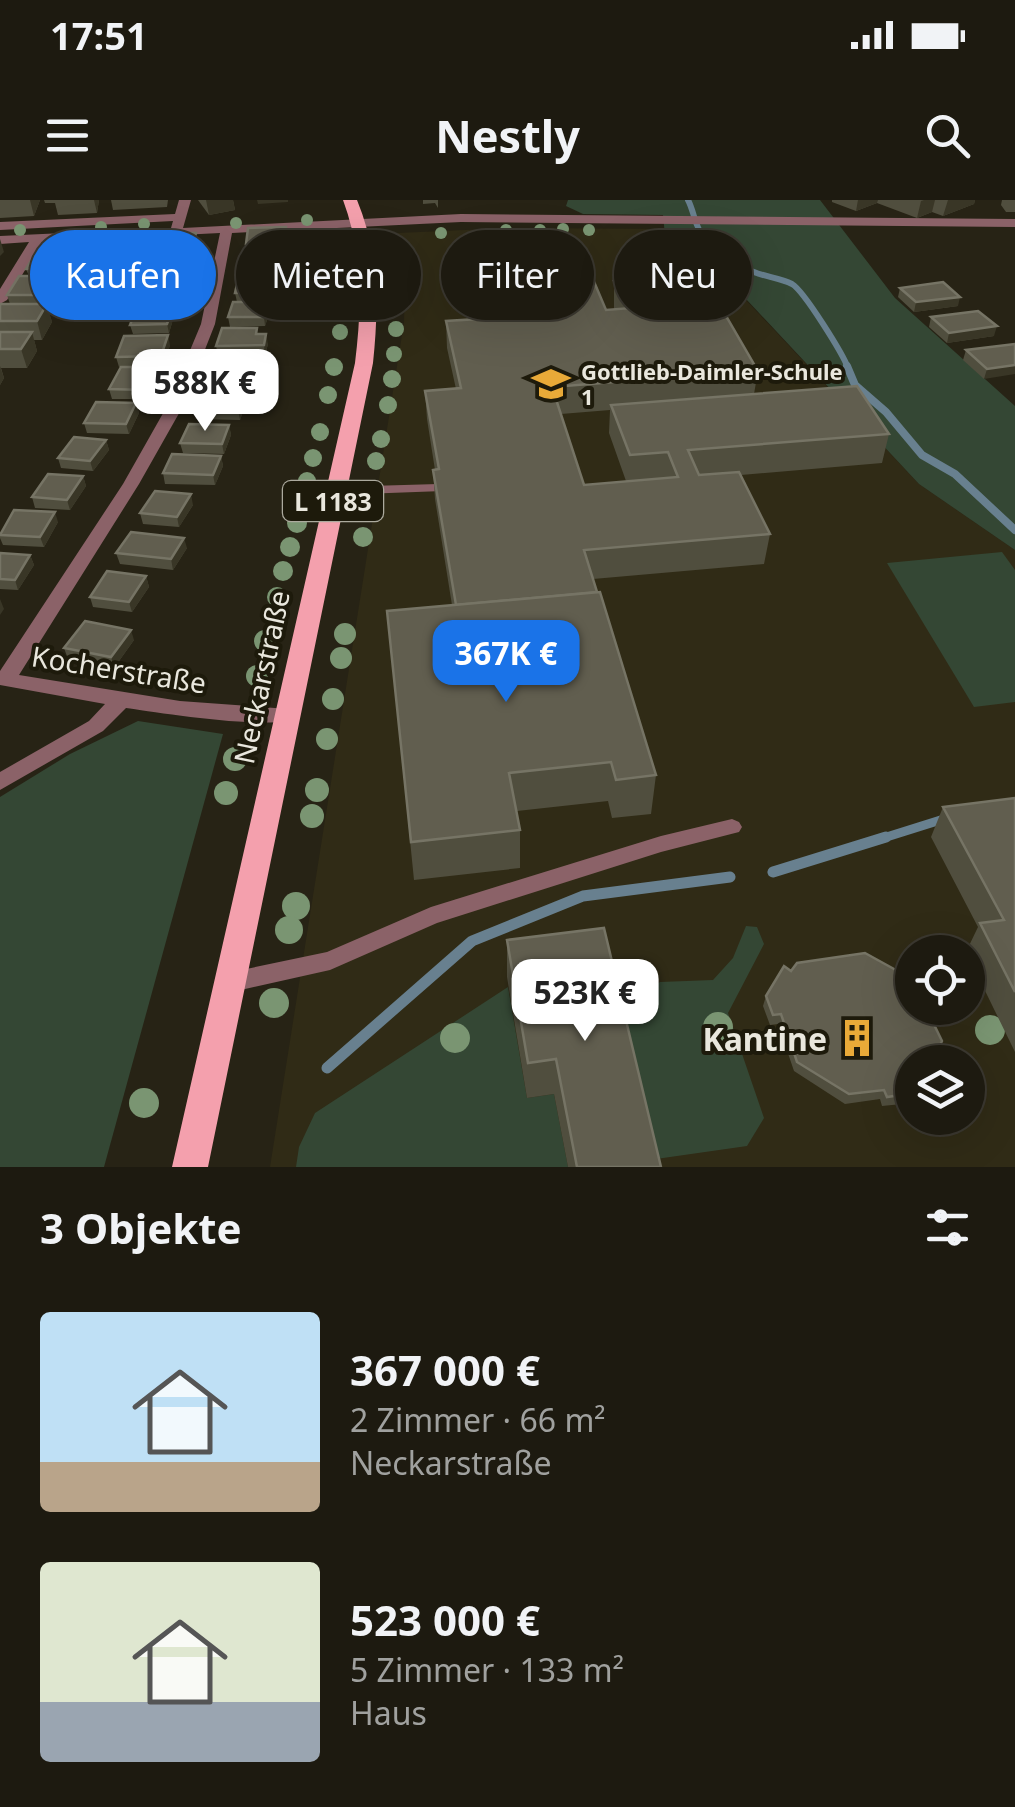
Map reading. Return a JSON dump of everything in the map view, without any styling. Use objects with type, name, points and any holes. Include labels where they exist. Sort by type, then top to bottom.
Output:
[{"type":"main road","name":"Neckarstraße","points":[[190,1167],[364,363],[370,321],[358,222],[350,200]]},
{"type":"street","points":[[178,224],[185,200]]},
{"type":"street","points":[[538,220],[548,200]]},
{"type":"street","points":[[0,226],[178,224],[228,228],[538,220],[1015,223]]},
{"type":"street","points":[[118,230],[178,224]]},
{"type":"street","points":[[3,679],[139,471],[174,408],[208,324],[228,228]]},
{"type":"street","points":[[0,240],[30,238]]},
{"type":"street","points":[[0,300],[30,251]]},
{"type":"street","name":"Kocherstraße","points":[[3,679],[122,700],[289,716]]},
{"type":"street","points":[[0,782],[96,726],[122,700]]},
{"type":"lane","points":[[335,491],[438,488]]},
{"type":"lane","points":[[232,982],[330,960],[431,916],[661,844],[732,827]]},
{"type":"shaded area","points":[[665,229],[614,230],[614,320],[752,320],[752,306],[919,484],[1015,550],[1015,1167],[270,1167],[404,322],[421,320],[421,232],[441,231],[441,320],[594,320],[594,230],[466,230]]},
{"type":"green space","points":[[568,200],[820,200],[895,298],[1015,406],[1015,550],[919,484],[752,305],[752,230],[664,230],[663,215],[583,214],[566,206]]},
{"type":"green space","points":[[1002,552],[1015,570],[1015,702],[974,707],[887,563]]},
{"type":"green space","points":[[138,721],[223,734],[104,1167],[0,1167],[0,797],[70,754]]},
{"type":"green space","points":[[746,926],[757,927],[764,944],[728,1013],[764,1118],[747,1146],[656,1159],[624,1005],[660,982],[713,980],[733,958]]},
{"type":"green space","points":[[508,987],[527,1098],[554,1094],[568,1167],[296,1167],[299,1147],[315,1113]]},
{"type":"building","points":[[286,227],[286,230],[248,228]]},
{"type":"building","points":[[19,276],[30,276],[30,295],[7,295]]},
{"type":"building","name":"Gottlieb-Daimler-Schule 1","points":[[594,282],[606,310],[614,309],[614,320],[728,320],[758,371],[637,376],[638,380],[552,387],[584,485],[678,477],[668,452],[630,455],[611,405],[857,386],[889,434],[688,450],[699,475],[739,472],[770,534],[584,550],[597,592],[456,605],[433,470],[439,469],[425,391],[461,388],[446,321],[594,320]]},
{"type":"building","points":[[943,282],[960,297],[916,302],[900,288]]},
{"type":"building","points":[[233,302],[236,302],[236,317],[228,317]]},
{"type":"building","points":[[0,304],[30,304],[30,320],[38,320],[37,321],[0,321]]},
{"type":"building","points":[[978,311],[997,326],[949,333],[931,317]]},
{"type":"building","points":[[132,320],[168,320],[167,324],[130,325]]},
{"type":"building","points":[[222,328],[257,328],[256,334],[266,334],[264,345],[216,346]]},
{"type":"building","points":[[0,332],[32,332],[21,349],[0,349]]},
{"type":"building","points":[[168,335],[161,356],[116,357],[124,336]]},
{"type":"building","points":[[1015,344],[1015,365],[987,369],[966,350]]},
{"type":"building","points":[[220,355],[254,355],[249,373],[214,373]]},
{"type":"building","points":[[121,367],[156,367],[145,390],[109,389]]},
{"type":"building","points":[[202,389],[245,390],[238,410],[194,410]]},
{"type":"building","points":[[96,402],[136,403],[126,424],[84,423]]},
{"type":"building","points":[[189,424],[229,425],[222,444],[180,443]]},
{"type":"building","points":[[74,437],[106,440],[90,461],[58,458]]},
{"type":"building","points":[[172,454],[221,456],[213,475],[163,473]]},
{"type":"building","points":[[48,474],[83,476],[67,500],[32,497]]},
{"type":"building","points":[[155,491],[191,494],[177,517],[140,513]]},
{"type":"building","points":[[14,510],[55,512],[40,537],[0,535]]},
{"type":"building","points":[[131,532],[184,538],[171,559],[116,553]]},
{"type":"building","points":[[0,553],[30,555],[15,580],[0,579]]},
{"type":"building","points":[[107,571],[146,576],[129,602],[90,597]]},
{"type":"building","points":[[600,592],[656,775],[616,780],[611,762],[509,773],[520,830],[411,842],[387,611]]},
{"type":"building","points":[[85,621],[131,630],[111,657],[64,648]]},
{"type":"building","points":[[1015,798],[1015,992],[980,923],[1004,920],[943,807]]},
{"type":"building","points":[[604,928],[661,1167],[577,1167],[556,1059],[528,1063],[507,940]]},
{"type":"building","name":"Kantine","points":[[865,953],[895,970],[895,1025],[934,1025],[942,1041],[940,1045],[895,1045],[895,1096],[887,1097],[884,1090],[849,1094],[797,1062],[781,1014],[773,1015],[766,996],[784,966],[791,971],[797,963]]},
{"type":"waterway","points":[[688,200],[700,232],[720,252],[747,269],[798,289],[847,366]]},
{"type":"waterway","points":[[847,366],[855,385],[886,412],[922,455],[955,474],[1015,530]]},
{"type":"waterway","points":[[877,840],[947,818]]},
{"type":"waterway","points":[[773,872],[886,837]]},
{"type":"waterway","points":[[327,1068],[472,941],[583,896],[730,877]]},
{"type":"place","name":"Gottlieb-Daimler-Schule 1","points":[[551,384]]},
{"type":"place","name":"Kantine","points":[[857,1038]]}]
